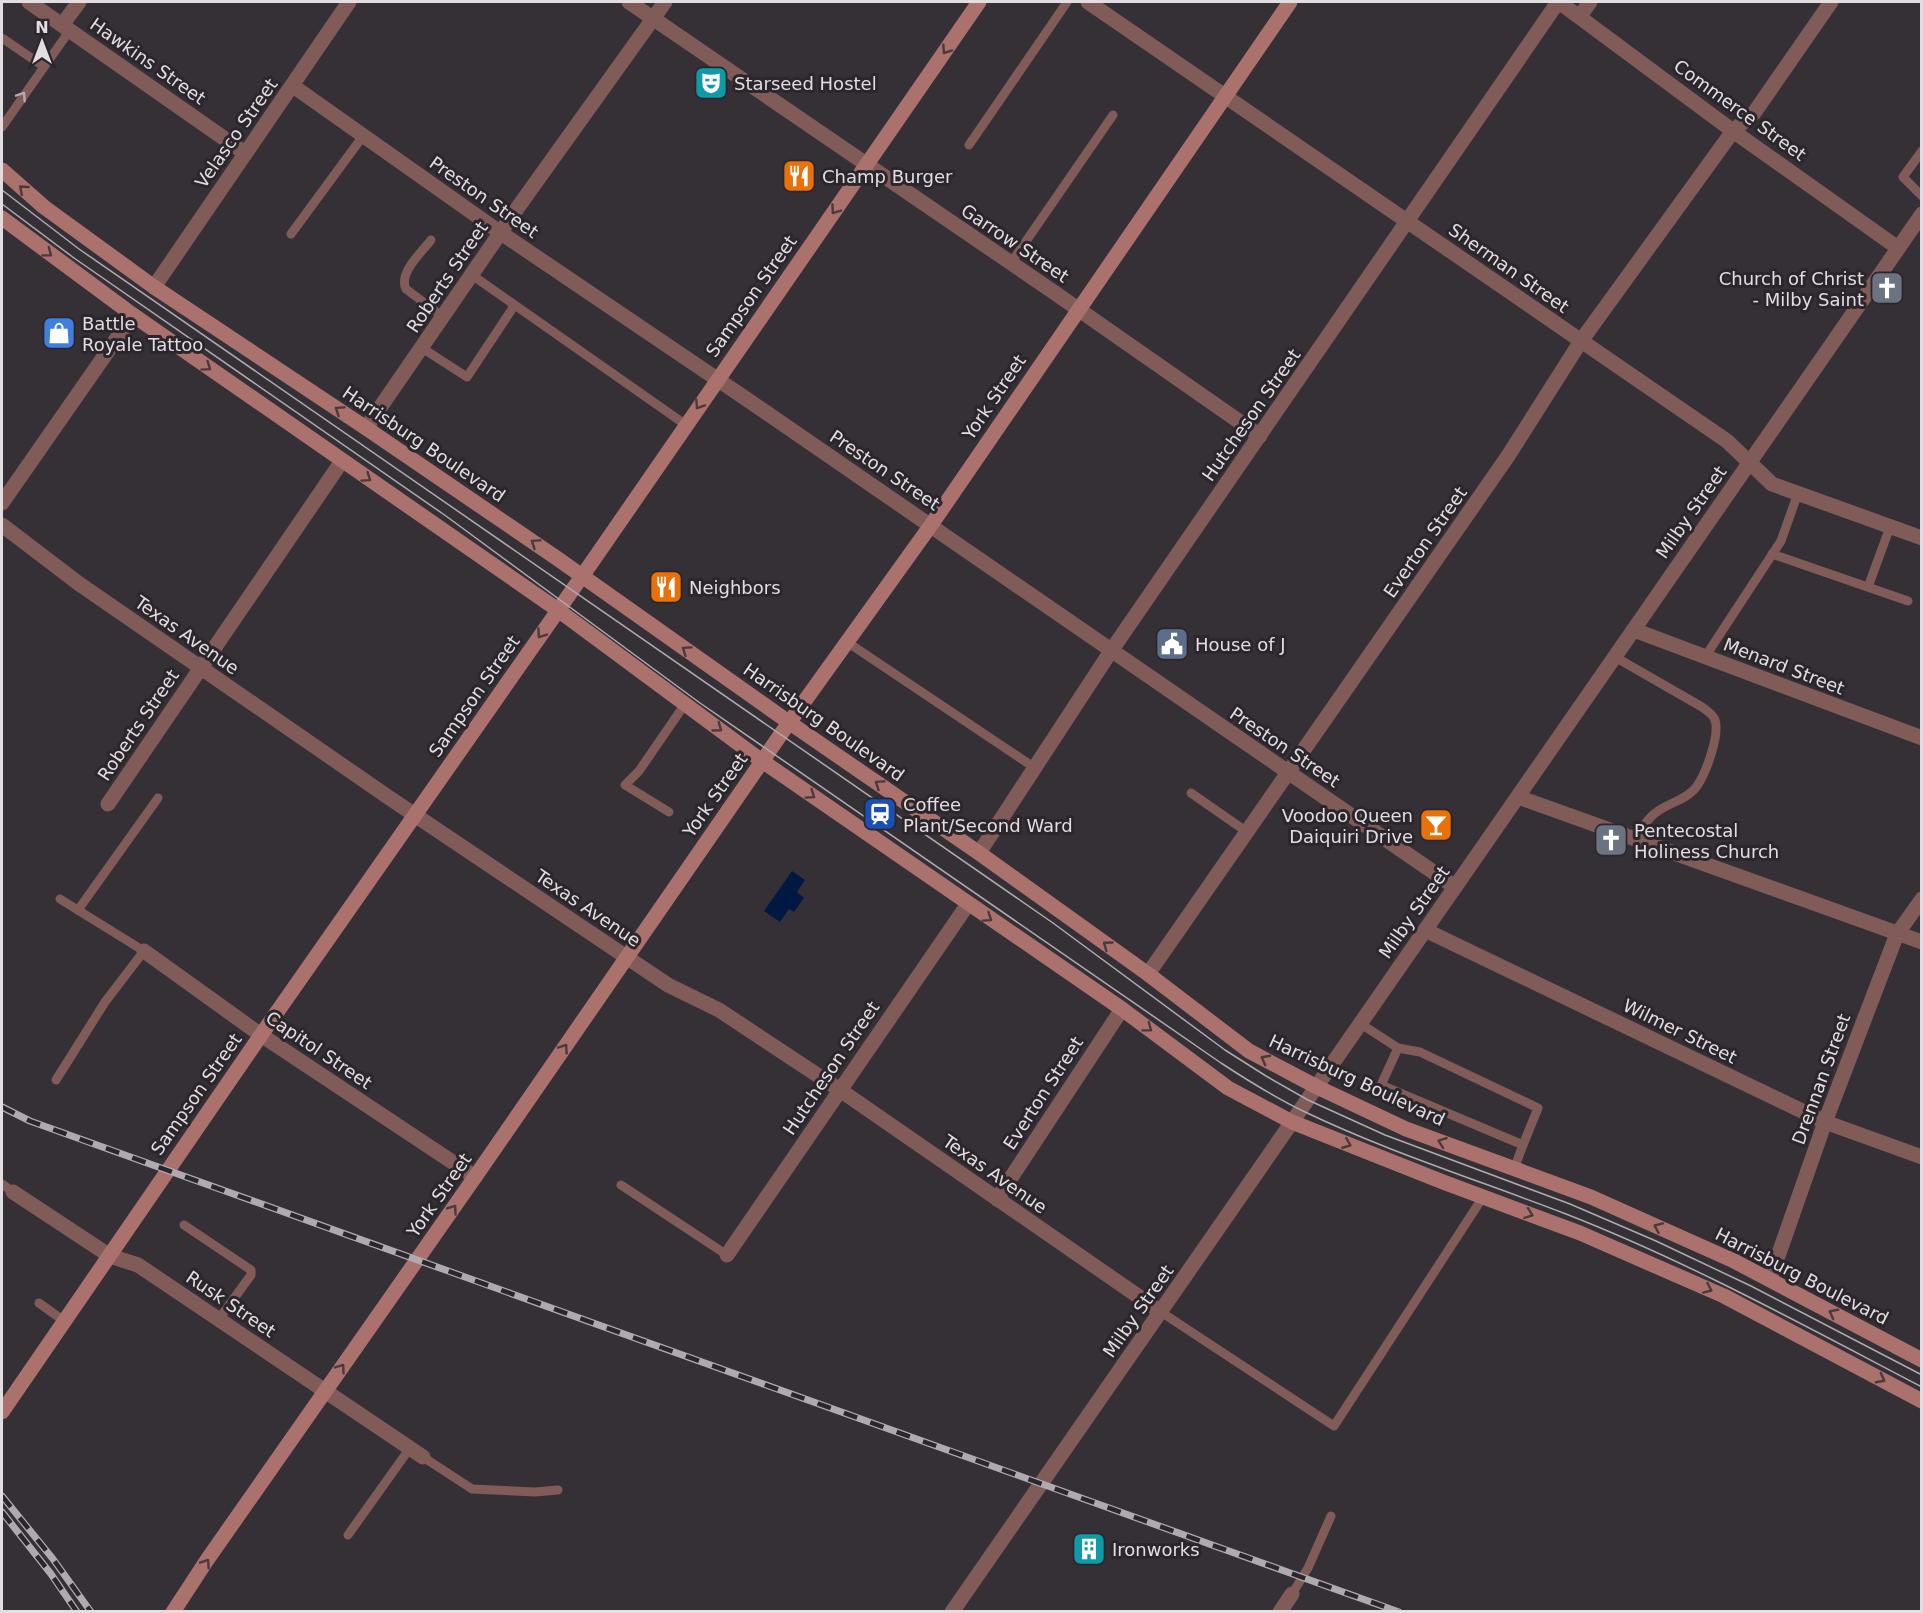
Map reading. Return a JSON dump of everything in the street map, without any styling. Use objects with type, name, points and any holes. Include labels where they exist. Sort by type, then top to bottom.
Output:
[{"type":"main road","name":"Sampson Street","points":[[2,1412],[261,1035],[583,576],[979,2]]},
{"type":"main road","name":"York Street","points":[[173,1611],[762,761],[931,525],[1290,2]]},
{"type":"main road","name":"Harrisburg Boulevard","points":[[2,170],[44,207],[154,287],[583,576],[790,723],[979,853],[1148,974],[1249,1051],[1317,1087],[1406,1129],[1591,1197],[1734,1261],[1922,1360]]},
{"type":"main road","points":[[2,218],[133,315],[558,610],[762,761],[1122,1009],[1228,1088],[1292,1122],[1580,1233],[1724,1296],[1922,1401]]},
{"type":"street","name":"Hawkins Street","points":[[29,2],[245,153]]},
{"type":"street","points":[[66,27],[79,2]]},
{"type":"street","name":"Velasco Street","points":[[154,287],[349,2]]},
{"type":"street","name":"Garrow Street","points":[[629,2],[1260,436]]},
{"type":"street","name":"Roberts Street","points":[[366,428],[664,2]]},
{"type":"street","name":"Sherman Street","points":[[1088,2],[1727,441],[1772,484],[1922,538]]},
{"type":"street","name":"Commerce Street","points":[[1558,2],[1733,131],[1898,248]]},
{"type":"street","name":"Hutcheson Street","points":[[979,853],[1111,651],[1558,2]]},
{"type":"street","points":[[1580,16],[1590,2]]},
{"type":"street","name":"Everton Street","points":[[1148,974],[1508,456],[1581,341],[1733,131],[1754,113],[1831,2]]},
{"type":"street","name":"Preston Street","points":[[293,86],[501,233],[931,525],[1455,887]]},
{"type":"street","name":"Milby Street","points":[[952,1611],[1921,217]]},
{"type":"street","points":[[2,503],[133,315]]},
{"type":"street","name":"Roberts Street","points":[[108,804],[342,461]]},
{"type":"street","name":"Texas Avenue","points":[[2,525],[72,579],[414,815],[668,985],[719,1010],[840,1090],[1161,1312]]},
{"type":"street","name":"Menard Street","points":[[1634,630],[1922,738]]},
{"type":"street","points":[[1518,797],[1922,942]]},
{"type":"street","name":"Drennan Street","points":[[1770,1279],[1825,1122],[1897,934],[1922,899]]},
{"type":"street","name":"Hutcheson Street","points":[[727,1255],[968,904]]},
{"type":"street","name":"Wilmer Street","points":[[1425,930],[1825,1122],[1922,1157]]},
{"type":"street","name":"Capitol Street","points":[[144,951],[261,1035],[475,1177]]},
{"type":"street","name":"Everton Street","points":[[997,1199],[1122,1009]]},
{"type":"street","name":"Rusk Street","points":[[7,1188],[110,1256],[138,1265],[417,1452]]},
{"type":"street","points":[[1280,1611],[1292,1594]]},
{"type":"lane","points":[[969,145],[1067,2]]},
{"type":"lane","points":[[2,127],[66,27]]},
{"type":"lane","points":[[2,38],[43,66]]},
{"type":"lane","points":[[1011,263],[1113,115]]},
{"type":"lane","points":[[291,234],[363,136]]},
{"type":"lane","points":[[1922,151],[1903,177],[1922,196]]},
{"type":"lane","points":[[431,240],[404,275],[403,283],[406,289],[443,317]]},
{"type":"lane","points":[[472,275],[686,425]]},
{"type":"lane","points":[[422,348],[467,377],[514,306]]},
{"type":"lane","points":[[1705,657],[1785,533],[1798,493]]},
{"type":"lane","points":[[1868,587],[1890,527]]},
{"type":"lane","points":[[1772,554],[1908,601]]},
{"type":"lane","points":[[847,642],[1035,768]]},
{"type":"lane","points":[[1615,657],[1702,707],[1712,714],[1716,722],[1710,759],[1697,786],[1687,796],[1658,810],[1648,819],[1635,839]]},
{"type":"lane","points":[[669,812],[625,784],[639,771],[685,704]]},
{"type":"lane","points":[[1191,793],[1247,832]]},
{"type":"lane","points":[[78,910],[159,798]]},
{"type":"lane","points":[[56,1080],[105,1002],[144,951],[60,898]]},
{"type":"lane","points":[[1360,1024],[1398,1048],[1420,1052],[1538,1108],[1514,1168]]},
{"type":"lane","points":[[1398,1048],[1381,1085],[1523,1145]]},
{"type":"lane","points":[[621,1185],[727,1255]]},
{"type":"lane","points":[[1161,1312],[1334,1426],[1483,1197]]},
{"type":"lane","points":[[184,1225],[250,1270],[251,1275],[219,1319]]},
{"type":"lane","points":[[39,1303],[64,1322]]},
{"type":"lane","points":[[348,1535],[417,1452],[472,1490],[535,1492],[558,1490]]},
{"type":"lane","points":[[1292,1594],[1308,1568],[1330,1516]]},
{"type":"water","points":[[792,871],[805,880],[797,892],[804,898],[794,912],[789,909],[780,922],[764,911]]},
{"type":"tram line","points":[[2,190],[79,249],[1053,923],[1225,1050],[1266,1076],[1308,1100],[1385,1135],[1570,1204],[1656,1241],[1751,1286],[1922,1375]]},
{"type":"tram line","points":[[2,204],[74,258],[446,516],[700,703],[1251,1082],[1303,1111],[1368,1140],[1566,1214],[1657,1253],[1922,1387]]},
{"type":"railway","points":[[2,1107],[30,1121],[1399,1612]]},
{"type":"railway","points":[[2,1496],[53,1559],[91,1612]]},
{"type":"railway","points":[[2,1512],[51,1574],[77,1612]]},
{"type":"place","name":"Starseed Hostel","points":[[711,83]]},
{"type":"place","name":"Champ Burger","points":[[799,176]]},
{"type":"place","name":"Church of Christ - Milby Saint","points":[[1887,288]]},
{"type":"place","name":"Battle Royale Tattoo","points":[[59,333]]},
{"type":"place","name":"Neighbors","points":[[666,587]]},
{"type":"place","name":"House of J","points":[[1172,644]]},
{"type":"place","name":"Coffee Plant/Second Ward","points":[[880,814]]},
{"type":"place","name":"Voodoo Queen Daiquiri Drive","points":[[1436,825]]},
{"type":"place","name":"Pentecostal Holiness Church","points":[[1611,840]]},
{"type":"place","name":"Ironworks","points":[[1089,1549]]}]
